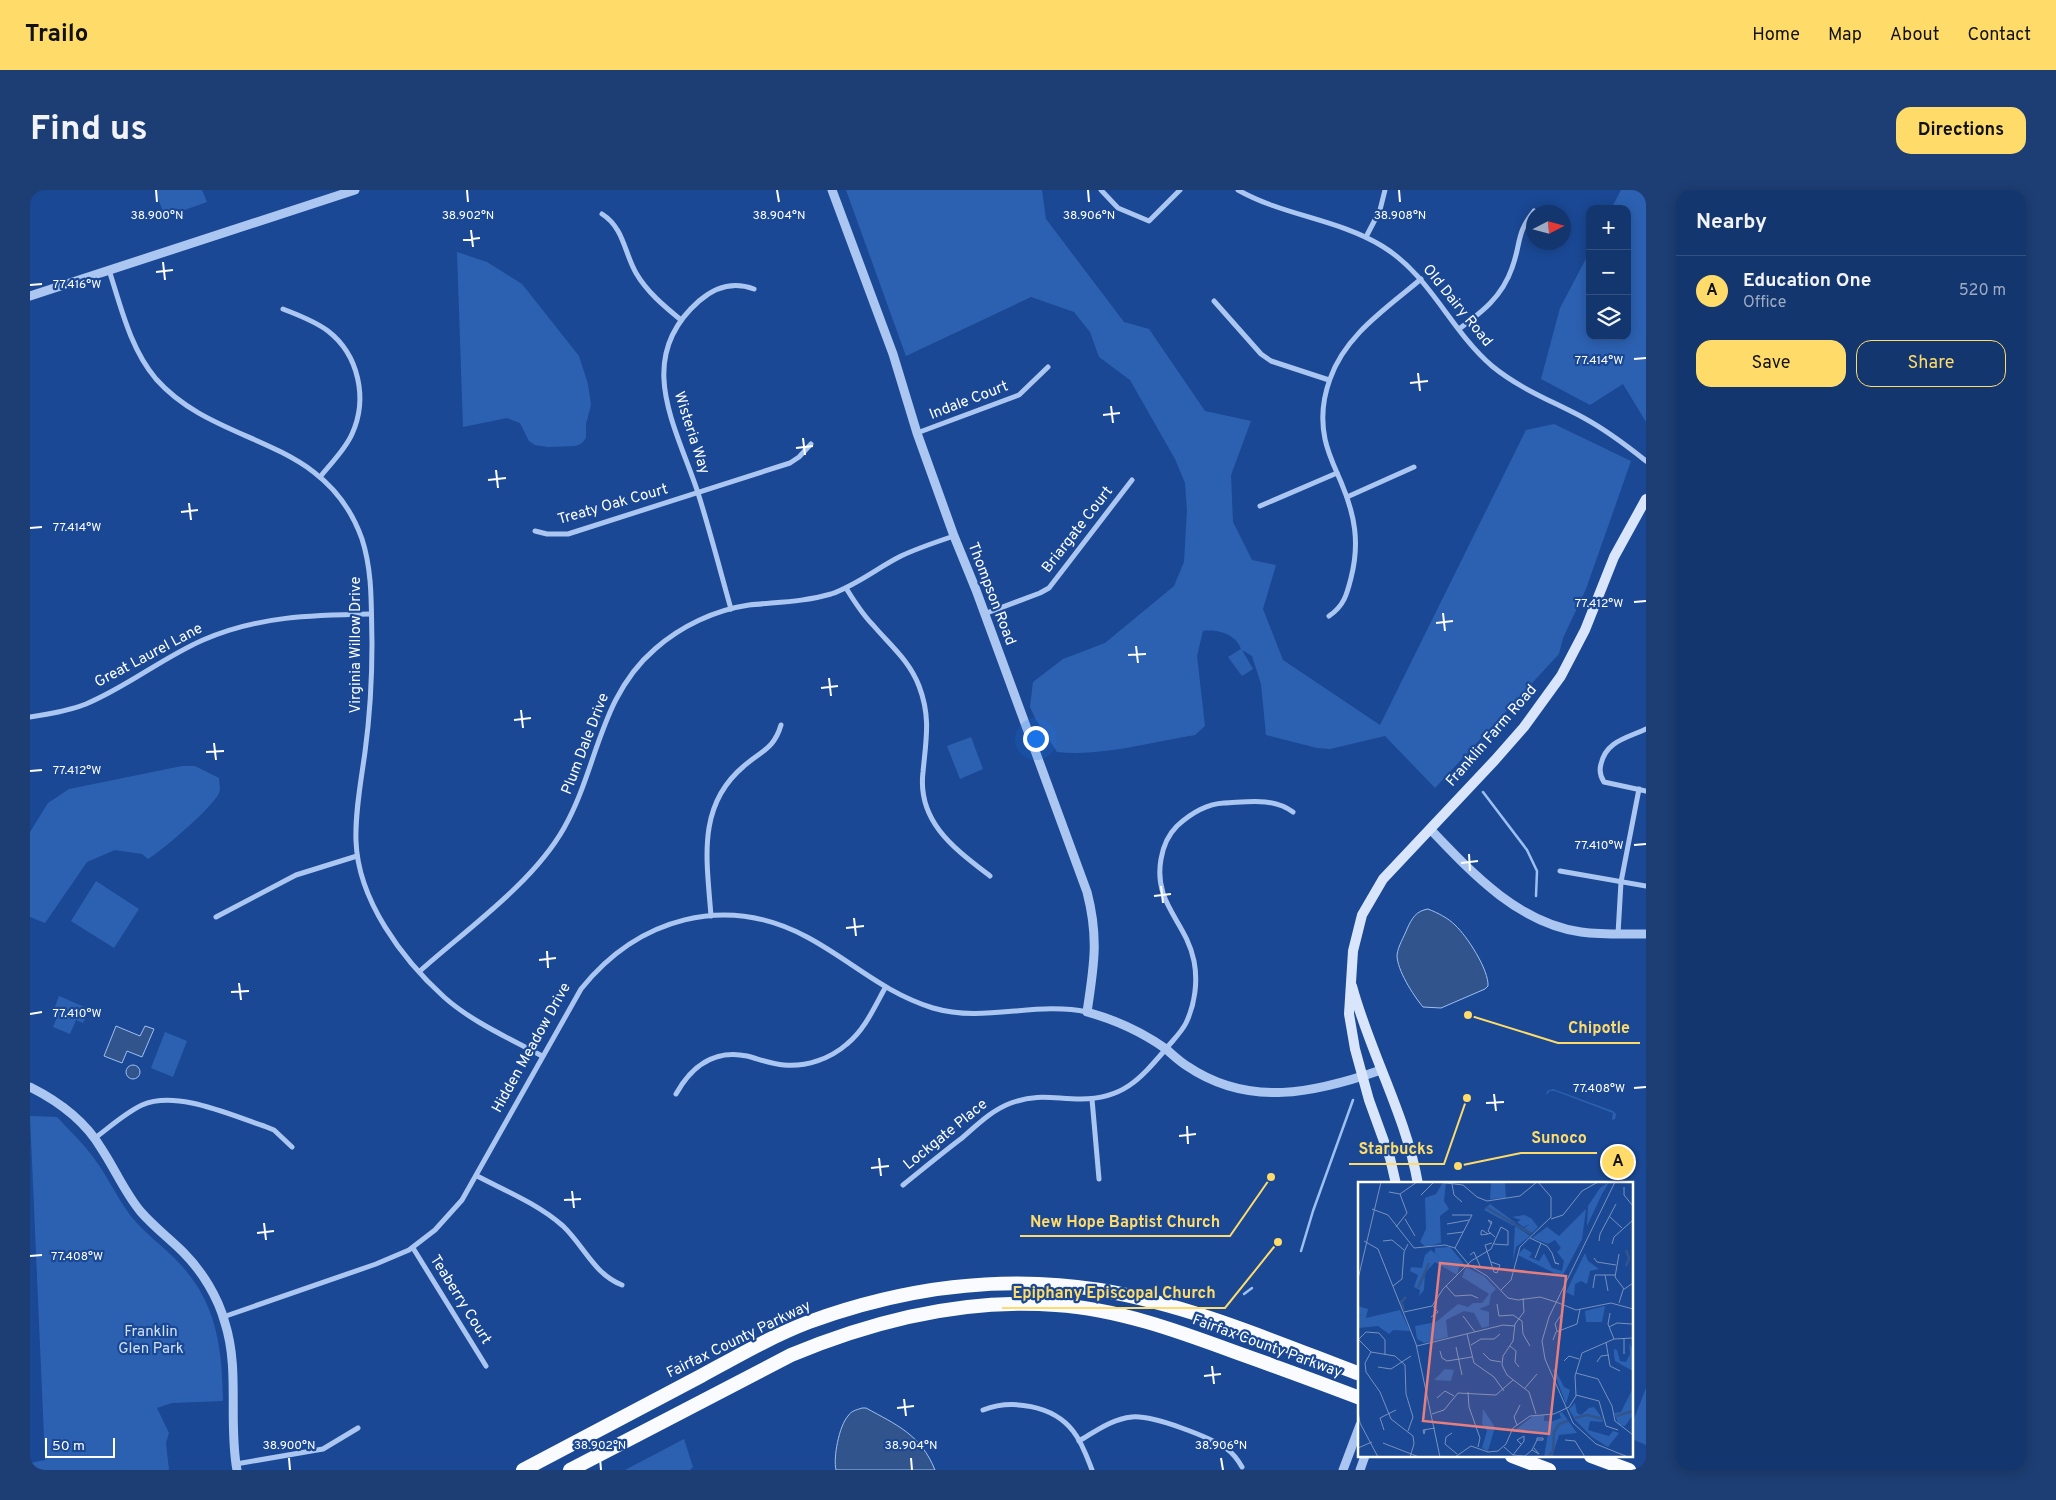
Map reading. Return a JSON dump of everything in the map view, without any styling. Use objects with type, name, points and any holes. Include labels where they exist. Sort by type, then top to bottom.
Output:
[{"type":"highway","name":"Fairfax County Parkway","points":[[523,1470],[807,1322],[867,1303],[926,1290],[965,1285],[1029,1284],[1065,1286],[1132,1296],[1200,1314],[1358,1373]]},
{"type":"highway","name":"Fairfax County Parkway","points":[[570,1470],[791,1355],[820,1343],[874,1325],[985,1304],[1057,1305],[1126,1316],[1212,1343],[1358,1397]]},
{"type":"highway","points":[[1517,1458],[1549,1470]]},
{"type":"highway","points":[[1596,1458],[1629,1470]]},
{"type":"main road","name":"Franklin Farm Road","points":[[1396,1182],[1390,1158],[1363,1076],[1349,1014],[1353,950],[1356,934],[1370,899],[1383,879],[1524,727],[1561,676],[1585,630],[1614,557],[1646,499]]},
{"type":"main road","name":"Franklin Farm Road","points":[[1351,980],[1361,1016],[1408,1142],[1418,1182]]},
{"type":"street","points":[[30,296],[356,190]]},
{"type":"street","name":"Thompson Road","points":[[832,190],[899,371],[917,433],[954,536],[1087,892],[1094,925],[1095,949],[1087,1012]]},
{"type":"street","points":[[1101,190],[1118,208],[1149,221],[1180,190]]},
{"type":"street","name":"Old Dairy Road","points":[[1238,190],[1268,205],[1341,226],[1366,237],[1395,254],[1421,279],[1478,352],[1506,377],[1602,429],[1646,461]]},
{"type":"street","points":[[1366,237],[1377,216],[1385,190]]},
{"type":"street","points":[[602,214],[614,224],[620,233],[635,272],[644,286],[681,320]]},
{"type":"street","points":[[1459,329],[1484,311],[1503,289],[1513,267],[1521,229],[1526,222]]},
{"type":"street","name":"Virginia Willow Drive","points":[[109,270],[136,349],[144,364],[167,390],[202,415],[284,453],[320,477],[344,506],[361,538],[370,577],[371,703],[358,806],[356,840],[360,873],[368,897],[395,940],[444,997],[462,1011],[542,1056]]},
{"type":"street","points":[[1329,616],[1342,604],[1347,595],[1355,562],[1356,526],[1347,496],[1329,454],[1323,423],[1325,395],[1329,380],[1336,363],[1356,335],[1421,279]]},
{"type":"street","name":"Wisteria Way","points":[[730,609],[698,493],[666,403],[662,372],[666,350],[681,320],[701,299],[716,289],[736,285],[754,289]]},
{"type":"street","points":[[1214,301],[1261,354],[1271,360],[1329,380]]},
{"type":"street","points":[[283,309],[329,331],[345,350],[358,380],[360,406],[352,435],[320,477]]},
{"type":"street","name":"Indale Court","points":[[917,433],[1019,395],[1048,367]]},
{"type":"street","name":"Treaty Oak Court","points":[[535,531],[547,534],[568,534],[790,463],[799,457],[811,444]]},
{"type":"street","points":[[1347,496],[1414,467]]},
{"type":"street","points":[[1260,506],[1337,473]]},
{"type":"street","name":"Briargate Court","points":[[984,614],[1040,593],[1048,588],[1132,480]]},
{"type":"street","name":"Plum Dale Drive","points":[[420,971],[521,883],[548,852],[563,830],[578,801],[614,699],[635,669],[653,650],[684,628],[706,617],[750,605],[808,600],[846,588],[900,556],[954,536]]},
{"type":"street","points":[[846,588],[873,626],[903,658],[918,685],[924,701],[928,732],[922,775],[923,790],[933,822],[952,845],[990,876]]},
{"type":"street","name":"Great Laurel Lane","points":[[30,717],[64,711],[84,705],[192,646],[226,632],[286,617],[371,614]]},
{"type":"street","points":[[711,916],[706,848],[707,833],[716,803],[733,777],[773,744],[781,725]]},
{"type":"street","points":[[1646,729],[1608,747],[1604,753],[1600,772],[1604,782],[1646,791]]},
{"type":"street","points":[[1618,934],[1621,882],[1639,789]]},
{"type":"street","name":"Lockgate Place","points":[[903,1186],[987,1116],[1010,1104],[1037,1096],[1092,1099],[1112,1095],[1133,1085],[1143,1076],[1181,1031],[1190,1015],[1194,1000],[1196,975],[1189,943],[1166,905],[1162,893],[1159,866],[1168,839],[1175,828],[1190,816],[1208,806],[1219,803],[1266,801],[1276,803],[1293,812]]},
{"type":"street","points":[[1430,829],[1496,893],[1529,915],[1568,929],[1591,933],[1646,934]]},
{"type":"street","points":[[216,917],[296,876],[357,856]]},
{"type":"street","points":[[1560,871],[1646,886]]},
{"type":"street","name":"Hidden Meadow Drive","points":[[223,1316],[376,1264],[413,1248],[450,1216],[462,1200],[580,989],[605,961],[634,939],[682,920],[711,916],[754,918],[791,929],[809,938],[885,988],[916,1002],[957,1013],[998,1013],[1043,1008],[1067,1008],[1120,1022],[1166,1049],[1198,1073],[1235,1088],[1255,1092],[1298,1093],[1325,1088],[1381,1070]]},
{"type":"street","points":[[676,1094],[697,1066],[721,1056],[746,1056],[769,1063],[796,1065],[817,1061],[835,1053],[858,1034],[867,1022],[885,988]]},
{"type":"street","points":[[30,1087],[59,1104],[95,1138],[137,1207],[152,1224],[184,1253],[202,1275],[223,1316],[230,1342],[237,1467],[318,1450],[336,1443],[358,1428]]},
{"type":"street","points":[[1092,1099],[1099,1178]]},
{"type":"street","points":[[95,1138],[136,1108],[152,1102],[172,1100],[191,1103],[264,1126],[274,1130],[292,1147]]},
{"type":"street","points":[[477,1176],[533,1205],[553,1219],[572,1235],[601,1273],[622,1285]]},
{"type":"street","name":"Teaberry Court","points":[[413,1248],[486,1366]]},
{"type":"street","points":[[983,1410],[1004,1404],[1041,1410],[1065,1422],[1079,1441],[1092,1470]]},
{"type":"street","points":[[1079,1441],[1107,1424],[1120,1420],[1145,1417],[1158,1420],[1220,1445],[1236,1458],[1242,1467]]},
{"type":"street","points":[[1343,1470],[1358,1430]]},
{"type":"street","points":[[1360,1470],[1364,1458]]},
{"type":"green space","points":[[155,190],[202,190],[207,202],[165,217]]},
{"type":"green space","points":[[846,190],[1042,190],[1046,219],[1124,322],[1149,329],[1205,411],[1251,421],[1231,475],[1233,522],[1252,560],[1276,565],[1263,609],[1283,660],[1380,725],[1526,430],[1554,424],[1631,461],[1586,589],[1563,638],[1559,654],[1435,788],[1385,736],[1330,749],[1317,748],[1266,735],[1261,684],[1252,656],[1242,650],[1253,669],[1242,676],[1228,657],[1241,649],[1239,644],[1230,636],[1214,631],[1203,631],[1197,656],[1205,726],[1195,735],[1108,751],[1057,752],[1030,707],[1033,682],[1063,659],[1105,643],[1174,586],[1184,562],[1187,510],[1185,483],[1175,459],[1130,380],[1099,357],[1090,332],[1074,312],[1031,297],[906,356]]},
{"type":"green space","points":[[1621,190],[1646,190],[1646,422],[1623,384],[1590,405],[1541,379],[1560,308],[1586,259],[1586,340],[1631,340],[1631,205],[1613,205]]},
{"type":"green space","points":[[457,252],[487,262],[522,284],[579,356],[588,384],[591,405],[586,424],[586,438],[582,443],[576,446],[548,447],[535,445],[529,441],[520,423],[507,418],[463,427]]},
{"type":"green space","points":[[971,737],[983,769],[960,779],[947,746]]},
{"type":"green space","points":[[182,766],[195,766],[219,778],[219,793],[198,818],[148,859],[142,854],[115,850],[87,862],[45,923],[30,917],[30,832],[48,803],[69,789]]},
{"type":"green space","points":[[96,881],[139,909],[114,948],[71,921]]},
{"type":"green space","points":[[59,996],[89,1009],[83,1023],[76,1020],[70,1034],[53,1027],[58,1015],[53,1012]]},
{"type":"green space","points":[[165,1032],[187,1041],[173,1077],[151,1068]]},
{"type":"green space","points":[[1553,1089],[1613,1111],[1616,1114],[1615,1119],[1612,1120],[1613,1113],[1555,1091],[1550,1091],[1546,1095],[1547,1091]]},
{"type":"green space","name":"Franklin Glen Park","points":[[30,1116],[57,1117],[80,1141],[98,1164],[130,1215],[192,1278],[209,1310],[219,1345],[223,1401],[172,1403],[157,1408],[169,1433],[166,1443],[169,1470],[30,1470],[30,1463],[45,1460]]},
{"type":"green space","points":[[1646,1388],[1646,1445],[1634,1440],[1634,1419]]},
{"type":"green space","points":[[684,1439],[693,1467],[690,1470],[625,1470]]},
{"type":"shaded area","points":[[1428,909],[1446,918],[1460,930],[1471,945],[1485,971],[1488,986],[1441,1008],[1423,1007],[1406,982],[1397,955],[1411,922],[1417,913]]},
{"type":"shaded area","points":[[116,1026],[140,1036],[145,1026],[154,1029],[142,1057],[127,1051],[122,1063],[104,1056]]},
{"type":"shaded area","points":[[133,1065],[138,1067],[140,1072],[138,1077],[133,1079],[128,1077],[126,1072],[128,1067]]},
{"type":"shaded area","points":[[866,1408],[907,1432],[923,1448],[935,1470],[836,1470],[836,1450],[839,1434],[851,1413]]},
{"type":"waterway","points":[[1483,792],[1527,850],[1537,871],[1536,896]]},
{"type":"waterway","points":[[1301,1251],[1313,1211],[1353,1100]]},
{"type":"waterway","points":[[1244,1294],[1252,1288]]},
{"type":"place","name":"Chipotle","points":[[1468,1015]]},
{"type":"place","name":"Starbucks","points":[[1467,1098]]},
{"type":"place","name":"Education One","points":[[1618,1162]]},
{"type":"place","name":"Sunoco","points":[[1458,1166]]},
{"type":"place","name":"New Hope Baptist Church","points":[[1271,1177]]},
{"type":"place","name":"Epiphany Episcopal Church","points":[[1278,1242]]}]
